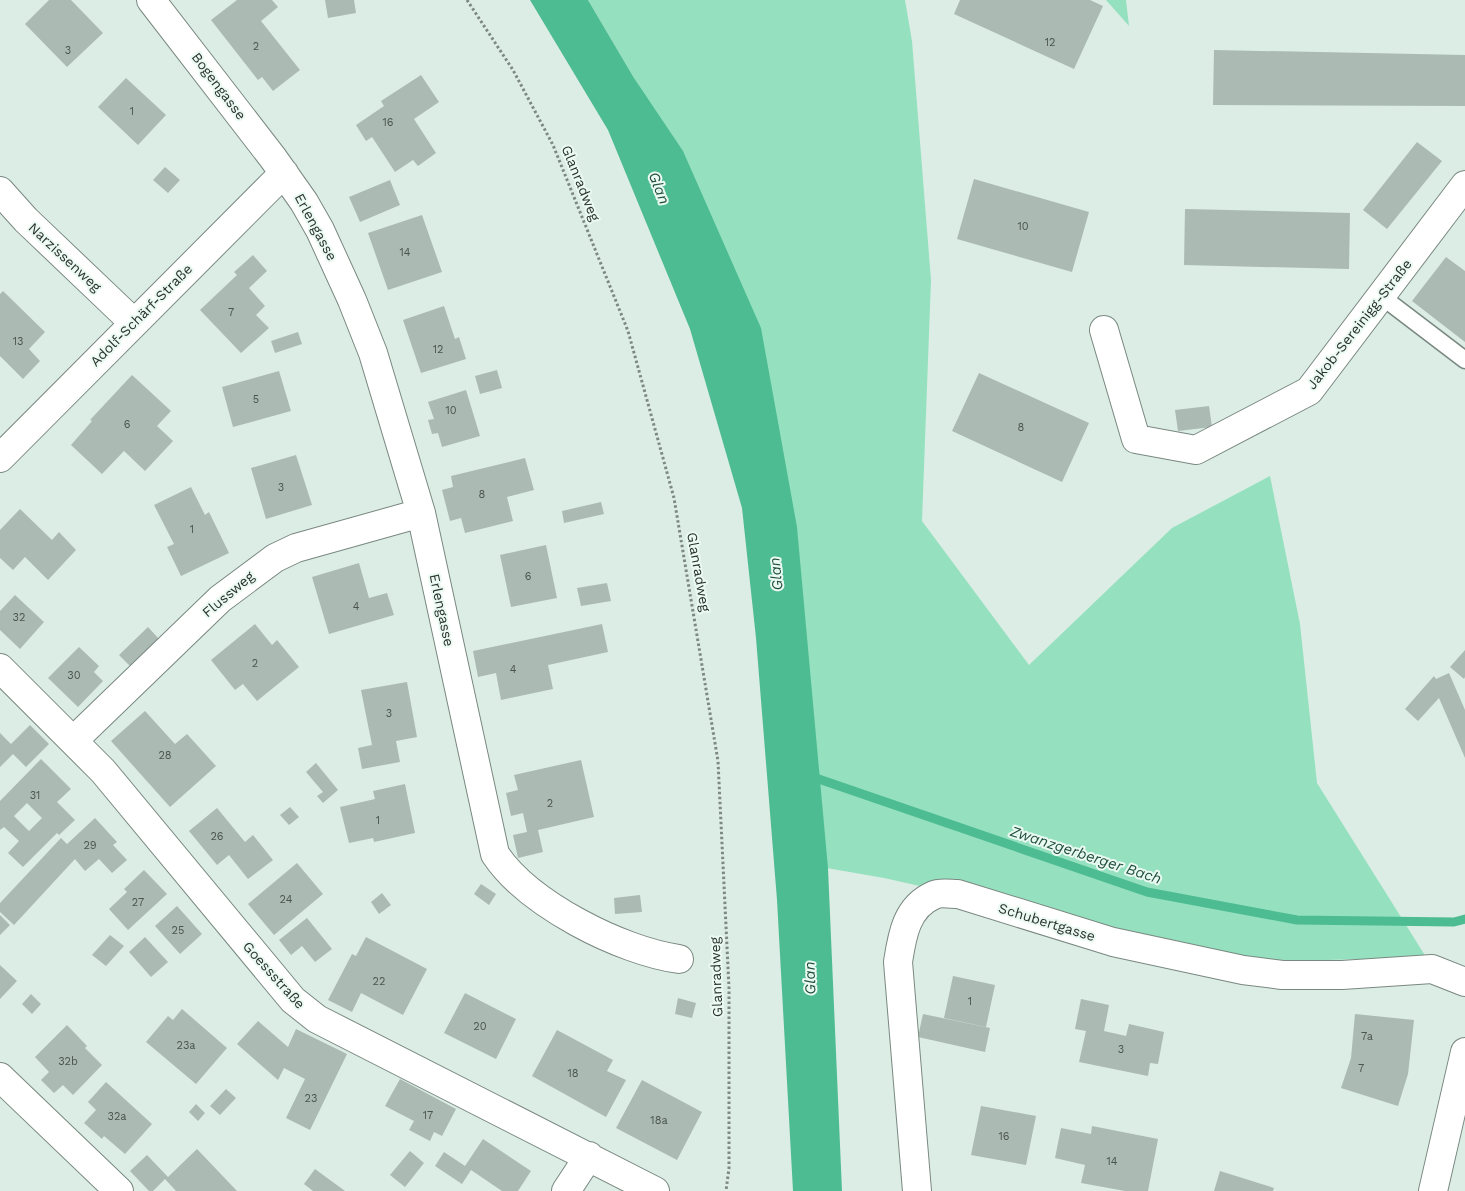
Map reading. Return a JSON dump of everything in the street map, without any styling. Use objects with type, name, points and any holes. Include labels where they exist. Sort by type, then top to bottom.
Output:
[{"type":"street","name":"Bogengasse","points":[[151,0],[284,173]]},
{"type":"street","name":"Adolf-Schärf-Straße","points":[[0,458],[284,173]]},
{"type":"street","name":"Erlengasse","points":[[284,173],[320,230],[352,300],[373,353],[421,513],[496,854],[507,871],[523,887],[559,910],[628,947],[656,956],[680,959]]},
{"type":"street","name":"Jakob-Sereinigg-Straße","points":[[1104,330],[1136,440],[1196,450],[1309,391],[1465,185]]},
{"type":"street","name":"Narzissenweg","points":[[0,191],[26,220],[134,322]]},
{"type":"street","name":"Flussweg","points":[[74,740],[220,599],[275,558],[296,548],[421,513]]},
{"type":"street","name":"Goessstraße","points":[[0,668],[103,771],[293,1000],[304,1010],[350,1036],[655,1191]]},
{"type":"street","name":"Schubertgasse","points":[[917,1191],[898,962],[903,930],[911,915],[920,904],[936,894],[958,894],[1113,942],[1243,970],[1282,975],[1342,975],[1432,969],[1465,982]]},
{"type":"street","points":[[1433,1191],[1465,1052]]},
{"type":"street","points":[[0,1077],[119,1191]]},
{"type":"street","points":[[566,1191],[589,1156]]},
{"type":"lane","points":[[1381,296],[1465,360]]},
{"type":"path","name":"Glanradweg","points":[[467,0],[513,70],[553,145],[628,331],[674,498],[718,761],[729,988],[729,1168],[726,1191]]},
{"type":"shaded area","points":[[588,0],[905,0],[912,41],[931,280],[922,521],[1029,665],[1172,528],[1270,476],[1300,624],[1317,783],[1426,957],[1259,962],[884,878],[815,866],[791,646],[650,105]]},
{"type":"shaded area","points":[[1106,0],[1126,0],[1129,26]]},
{"type":"water","name":"Glan","points":[[530,0],[588,0],[634,78],[683,151],[761,328],[797,527],[828,868],[842,1191],[793,1191],[777,900],[756,638],[742,508],[690,329],[608,130]]},
{"type":"building","points":[[49,0],[71,0],[103,33],[67,67],[25,24]]},
{"type":"building","points":[[237,0],[272,0],[278,7],[261,21],[300,70],[273,91],[262,77],[258,80],[211,20]]},
{"type":"building","points":[[325,0],[354,0],[356,13],[328,18]]},
{"type":"building","points":[[960,0],[1090,0],[1103,6],[1074,69],[954,14]]},
{"type":"building","points":[[1214,50],[1465,55],[1465,106],[1213,105]]},
{"type":"building","points":[[421,75],[439,102],[414,119],[436,153],[418,166],[413,160],[395,172],[372,137],[366,141],[356,125],[384,106],[381,101]]},
{"type":"building","points":[[126,78],[166,115],[138,145],[98,107]]},
{"type":"building","points":[[1417,142],[1442,161],[1387,229],[1363,210]]},
{"type":"building","points":[[165,167],[180,180],[168,193],[153,180]]},
{"type":"building","points":[[974,179],[1089,212],[1072,272],[957,239]]},
{"type":"building","points":[[390,180],[400,205],[360,222],[349,197]]},
{"type":"building","points":[[1185,209],[1350,213],[1349,269],[1184,265]]},
{"type":"building","points":[[422,215],[442,272],[388,290],[368,233]]},
{"type":"building","points":[[253,255],[267,271],[249,288],[265,306],[256,315],[269,328],[241,353],[200,310],[237,275],[234,272]]},
{"type":"building","points":[[1446,257],[1465,271],[1465,342],[1412,301]]},
{"type":"building","points":[[3,291],[45,332],[29,349],[40,361],[23,379],[0,356],[0,294]]},
{"type":"building","points":[[444,306],[455,339],[459,337],[466,359],[421,373],[403,320]]},
{"type":"building","points":[[298,332],[302,344],[275,353],[271,341]]},
{"type":"building","points":[[497,370],[502,388],[480,394],[475,376]]},
{"type":"building","points":[[279,371],[291,411],[233,427],[222,387]]},
{"type":"building","points":[[979,373],[1089,423],[1062,482],[952,431]]},
{"type":"building","points":[[132,375],[171,411],[157,426],[173,441],[145,471],[124,451],[102,474],[71,445],[92,421],[90,420]]},
{"type":"building","points":[[466,390],[480,436],[442,447],[438,433],[432,434],[428,420],[434,419],[428,402]]},
{"type":"building","points":[[1209,406],[1212,427],[1178,431],[1175,410]]},
{"type":"building","points":[[296,455],[312,505],[266,519],[251,468]]},
{"type":"building","points":[[525,458],[534,490],[507,497],[513,521],[465,533],[461,518],[450,521],[442,490],[453,487],[451,476]]},
{"type":"building","points":[[191,487],[205,515],[209,512],[229,553],[181,576],[167,547],[174,544],[154,505]]},
{"type":"building","points":[[601,502],[604,514],[564,523],[562,511]]},
{"type":"building","points":[[20,509],[52,540],[59,532],[76,550],[48,580],[25,557],[13,570],[0,558],[0,530]]},
{"type":"building","points":[[546,545],[557,598],[511,607],[500,555]]},
{"type":"building","points":[[359,563],[369,598],[387,593],[394,615],[329,634],[312,577]]},
{"type":"building","points":[[607,583],[611,601],[581,606],[577,588]]},
{"type":"building","points":[[15,595],[44,622],[20,649],[0,630],[0,611]]},
{"type":"building","points":[[255,624],[272,645],[277,640],[299,667],[257,701],[243,684],[235,690],[211,660]]},
{"type":"building","points":[[602,624],[608,652],[548,665],[553,689],[501,700],[496,673],[478,677],[473,651]]},
{"type":"building","points":[[148,627],[159,639],[131,667],[119,655]]},
{"type":"building","points":[[79,647],[99,666],[94,672],[103,681],[78,707],[48,678]]},
{"type":"building","points":[[1465,650],[1465,677],[1464,679],[1450,667]]},
{"type":"building","points":[[1449,673],[1465,710],[1465,758],[1439,698],[1418,721],[1405,709],[1434,676],[1436,679]]},
{"type":"building","points":[[407,682],[417,737],[396,741],[400,762],[362,769],[358,748],[372,745],[361,690]]},
{"type":"building","points":[[145,711],[175,744],[187,734],[216,766],[170,807],[111,741]]},
{"type":"building","points":[[30,725],[49,744],[26,767],[13,754],[0,767],[0,733],[11,744]]},
{"type":"building","points":[[41,759],[71,789],[57,802],[75,820],[59,835],[57,833],[23,867],[8,853],[19,841],[4,827],[0,830],[0,801]],"holes":[[[27,803],[42,818],[29,831],[14,816]]]},
{"type":"building","points":[[581,760],[594,817],[538,830],[543,852],[518,858],[513,835],[527,832],[523,813],[511,816],[506,793],[518,790],[514,775]]},
{"type":"building","points":[[316,763],[338,790],[323,803],[317,796],[323,792],[306,772]]},
{"type":"building","points":[[405,784],[415,833],[374,842],[373,838],[349,843],[340,807],[375,799],[373,791]]},
{"type":"building","points":[[290,807],[299,817],[289,825],[280,815]]},
{"type":"building","points":[[217,808],[245,842],[253,835],[273,860],[248,879],[229,855],[217,865],[189,831]]},
{"type":"building","points":[[95,818],[117,842],[113,845],[127,860],[112,873],[99,859],[85,871],[75,859],[14,925],[0,912],[0,903],[61,838],[67,844]]},
{"type":"building","points":[[297,863],[323,894],[274,935],[248,904]]},
{"type":"building","points":[[144,870],[167,894],[128,930],[109,909],[127,892],[124,889]]},
{"type":"building","points":[[481,884],[496,894],[489,905],[474,894]]},
{"type":"building","points":[[382,893],[391,905],[379,914],[371,902]]},
{"type":"building","points":[[640,895],[642,912],[615,914],[614,898]]},
{"type":"building","points":[[177,906],[202,934],[180,954],[155,926]]},
{"type":"building","points":[[0,915],[10,925],[0,935]]},
{"type":"building","points":[[307,918],[332,949],[315,962],[302,946],[291,955],[279,940]]},
{"type":"building","points":[[110,935],[124,946],[106,966],[92,955]]},
{"type":"building","points":[[145,937],[168,962],[151,977],[129,952]]},
{"type":"building","points":[[366,937],[427,969],[403,1015],[361,993],[352,1012],[328,1000],[352,954],[356,956]]},
{"type":"building","points":[[0,965],[17,981],[0,999]]},
{"type":"building","points":[[953,976],[995,985],[986,1027],[944,1018]]},
{"type":"building","points":[[465,993],[516,1019],[496,1059],[444,1033]]},
{"type":"building","points":[[31,994],[41,1004],[32,1014],[22,1004]]},
{"type":"building","points":[[678,998],[696,1003],[692,1018],[675,1014]]},
{"type":"building","points":[[1081,999],[1109,1005],[1104,1031],[1126,1036],[1129,1024],[1164,1032],[1158,1064],[1150,1063],[1148,1076],[1079,1062],[1086,1031],[1075,1029]]},
{"type":"building","points":[[182,1009],[227,1048],[196,1084],[146,1042],[168,1016],[173,1020]]},
{"type":"building","points":[[923,1014],[990,1028],[985,1052],[918,1037]]},
{"type":"building","points":[[1355,1014],[1414,1020],[1408,1074],[1398,1106],[1341,1088],[1351,1058]]},
{"type":"building","points":[[258,1021],[288,1047],[296,1029],[347,1054],[310,1130],[286,1118],[305,1079],[284,1068],[278,1080],[237,1044]]},
{"type":"building","points":[[67,1025],[87,1046],[85,1048],[102,1065],[73,1095],[63,1085],[54,1093],[41,1080],[49,1072],[35,1057]]},
{"type":"building","points":[[557,1030],[613,1060],[607,1071],[626,1080],[606,1117],[532,1076]]},
{"type":"building","points":[[400,1079],[456,1109],[442,1136],[434,1132],[430,1141],[409,1130],[414,1121],[385,1106]]},
{"type":"building","points":[[642,1080],[702,1112],[677,1160],[616,1128]]},
{"type":"building","points":[[106,1082],[152,1124],[125,1154],[104,1136],[102,1139],[84,1123],[96,1110],[88,1102]]},
{"type":"building","points":[[226,1089],[236,1098],[220,1115],[210,1106]]},
{"type":"building","points":[[196,1104],[205,1113],[198,1121],[189,1112]]},
{"type":"building","points":[[981,1106],[1036,1116],[1026,1165],[971,1155]]},
{"type":"building","points":[[1092,1126],[1158,1139],[1148,1191],[1125,1191],[1081,1183],[1085,1165],[1055,1158],[1061,1128],[1091,1134]]},
{"type":"building","points":[[483,1139],[531,1171],[518,1191],[502,1191],[471,1170],[462,1184],[435,1166],[444,1152],[465,1166]]},
{"type":"building","points":[[197,1149],[237,1191],[176,1191],[165,1179],[153,1191],[149,1191],[130,1171],[147,1155],[168,1177]]},
{"type":"building","points":[[410,1151],[424,1163],[405,1187],[390,1175]]},
{"type":"building","points":[[315,1169],[345,1191],[313,1191],[304,1184]]},
{"type":"building","points":[[1220,1171],[1274,1188],[1273,1191],[1214,1191]]},
{"type":"waterway","name":"Zwanzgerberger Bach","points":[[810,776],[1147,892],[1297,920],[1454,922],[1465,919]]}]
